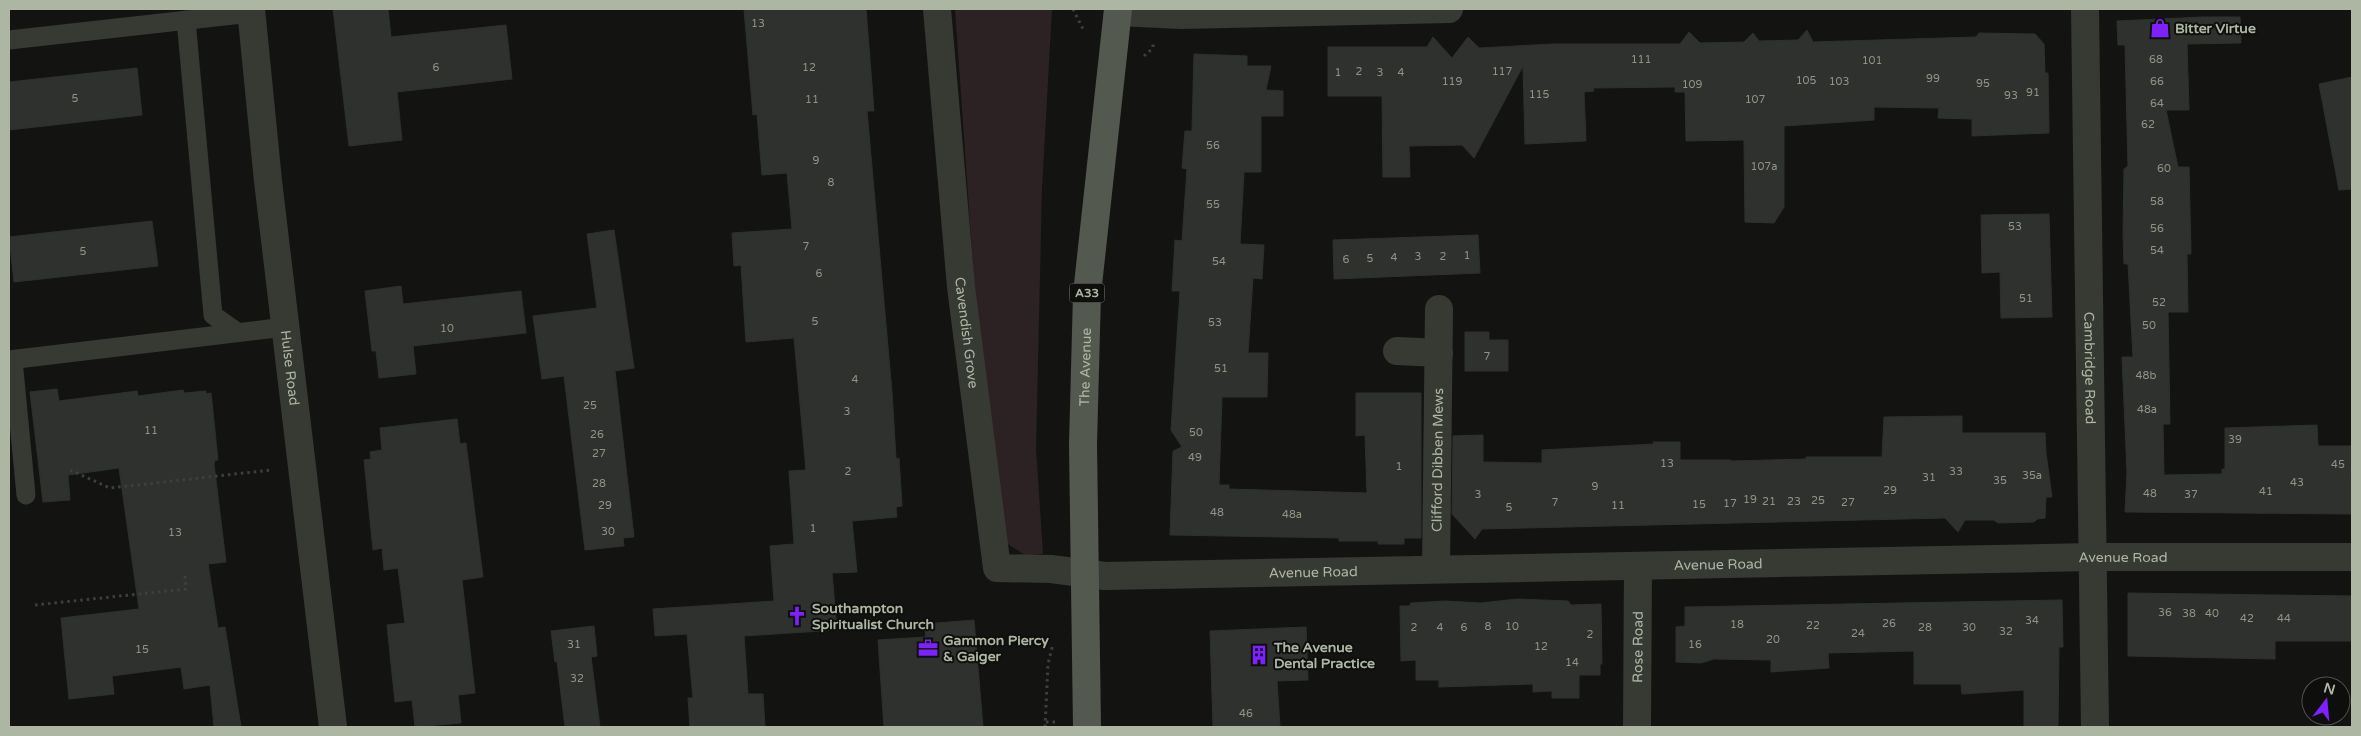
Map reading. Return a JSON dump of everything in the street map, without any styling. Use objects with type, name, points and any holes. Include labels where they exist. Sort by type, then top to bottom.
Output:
[{"type":"main road","name":"The Avenue","points":[[1087,727],[1083,444],[1087,294],[1118,10]]},
{"type":"street","name":"Cavendish Grove","points":[[937,9],[961,287],[997,568],[1050,569],[1085,574]]},
{"type":"street","points":[[1118,10],[1174,15],[1449,9]]},
{"type":"street","name":"Cambridge Road","points":[[2085,9],[2096,727]]},
{"type":"street","name":"Hulse Road","points":[[251,11],[285,327],[333,727]]},
{"type":"street","name":"Clifford Dibben Mews","points":[[1436,568],[1440,309]]},
{"type":"street","points":[[1397,351],[1439,352]]},
{"type":"street","name":"Avenue Road","points":[[1085,574],[1112,576],[1436,568],[2093,557],[2352,557]]},
{"type":"street","name":"Rose Road","points":[[1637,727],[1638,566]]},
{"type":"lane","points":[[9,40],[251,11]]},
{"type":"lane","points":[[186,20],[213,315],[237,332]]},
{"type":"lane","points":[[26,495],[11,360],[285,327]]},
{"type":"path","points":[[1073,9],[1088,39]]},
{"type":"path","points":[[70,470],[110,488],[301,466]]},
{"type":"path","points":[[35,605],[186,589],[185,576]]},
{"type":"path","points":[[1046,727],[1048,664]]},
{"type":"path","points":[[1046,722],[1058,722]]},
{"type":"shaded area","points":[[955,9],[1052,9],[1042,188],[1036,449],[1043,554],[1025,555],[1003,541],[979,352]]},
{"type":"building","points":[[333,9],[388,9],[391,37],[506,25],[512,79],[397,92],[402,140],[349,146]]},
{"type":"building","points":[[744,9],[866,9],[874,111],[867,111],[892,392],[896,459],[899,458],[902,506],[896,507],[897,517],[852,521],[857,572],[832,573],[837,630],[744,636],[748,694],[763,694],[765,727],[690,727],[688,698],[693,698],[687,634],[655,636],[653,609],[774,601],[770,546],[794,544],[789,471],[806,470],[794,338],[746,342],[741,265],[734,266],[732,233],[792,229],[787,173],[762,175],[757,114],[753,115]]},
{"type":"building","points":[[2240,17],[2241,43],[2187,44],[2189,110],[2166,110],[2178,167],[2189,167],[2191,254],[2187,254],[2188,312],[2168,312],[2170,424],[2163,424],[2164,475],[2222,474],[2222,469],[2225,469],[2225,428],[2317,425],[2318,446],[2351,446],[2352,514],[2125,512],[2127,472],[2122,357],[2133,357],[2128,264],[2124,264],[2123,235],[2124,169],[2128,166],[2125,45],[2118,45],[2117,21]]},
{"type":"building","points":[[1807,30],[1813,42],[1976,37],[1979,33],[2035,34],[2044,44],[2045,73],[2048,73],[2049,133],[1972,136],[1972,119],[1938,118],[1939,108],[1874,107],[1874,120],[1784,126],[1784,207],[1774,223],[1745,222],[1744,140],[1686,141],[1685,92],[1675,92],[1675,87],[1593,88],[1594,91],[1584,92],[1586,141],[1525,144],[1523,66],[1474,158],[1462,145],[1409,146],[1410,177],[1383,177],[1382,96],[1328,96],[1328,47],[1427,47],[1433,37],[1452,58],[1468,37],[1479,48],[1553,44],[1680,44],[1689,32],[1700,43],[1744,42],[1753,33],[1759,41],[1798,40]]},
{"type":"building","points":[[1194,54],[1247,56],[1247,66],[1271,66],[1266,90],[1283,91],[1283,116],[1261,116],[1261,172],[1244,172],[1240,244],[1264,245],[1262,279],[1253,278],[1248,353],[1268,353],[1267,397],[1222,397],[1219,485],[1229,485],[1229,489],[1367,493],[1365,435],[1356,436],[1356,393],[1421,393],[1421,538],[1404,538],[1404,544],[1378,544],[1378,541],[1339,541],[1339,538],[1170,535],[1173,451],[1182,447],[1171,430],[1180,291],[1172,291],[1175,240],[1182,241],[1187,169],[1182,168],[1185,131],[1192,131]]},
{"type":"building","points":[[137,68],[142,115],[9,130],[9,82]]},
{"type":"building","points":[[2352,77],[2352,189],[2339,190],[2319,84]]},
{"type":"building","points":[[2049,214],[2052,317],[2001,318],[2000,272],[1982,273],[1981,215]]},
{"type":"building","points":[[152,221],[158,266],[14,282],[9,237]]},
{"type":"building","points":[[614,230],[634,368],[615,371],[634,537],[623,538],[624,546],[585,550],[564,376],[542,379],[533,316],[597,308],[587,234]]},
{"type":"building","points":[[1478,235],[1480,273],[1334,279],[1333,240]]},
{"type":"building","points":[[401,286],[403,304],[521,291],[526,333],[413,346],[416,374],[379,378],[376,351],[372,351],[365,291]]},
{"type":"building","points":[[1465,332],[1489,332],[1489,340],[1508,340],[1508,371],[1465,371]]},
{"type":"building","points":[[57,389],[59,401],[137,391],[138,396],[183,390],[184,393],[206,391],[206,394],[211,393],[218,460],[215,460],[214,464],[226,562],[208,564],[218,628],[225,627],[241,727],[214,727],[210,685],[184,689],[181,667],[112,676],[114,694],[69,699],[61,618],[139,609],[119,468],[68,475],[70,500],[43,502],[30,392]]},
{"type":"building","points":[[1962,416],[1962,433],[2045,433],[2052,497],[2046,497],[2045,518],[2037,519],[2034,522],[1998,523],[1994,520],[1965,520],[1958,532],[1945,518],[1482,529],[1475,539],[1452,514],[1453,436],[1483,435],[1483,462],[1542,463],[1542,450],[1654,444],[1653,442],[1680,442],[1680,460],[1731,461],[1806,459],[1806,457],[1882,457],[1884,417]]},
{"type":"building","points":[[457,419],[460,444],[466,443],[483,577],[462,580],[475,693],[458,695],[461,723],[415,727],[412,700],[395,702],[387,625],[405,623],[398,568],[384,570],[382,548],[373,550],[364,460],[371,459],[370,452],[382,450],[380,428]]},
{"type":"building","points":[[2128,593],[2352,596],[2352,641],[2275,641],[2275,659],[2128,656]]},
{"type":"building","points":[[1517,599],[1568,601],[1571,605],[1601,604],[1602,664],[1600,664],[1600,675],[1579,675],[1579,698],[1552,698],[1552,691],[1533,692],[1533,684],[1439,687],[1439,680],[1416,680],[1416,660],[1401,661],[1400,606],[1409,606],[1411,603],[1445,601],[1481,603]]},
{"type":"building","points":[[2062,600],[2063,647],[2059,647],[2058,727],[2024,727],[2024,690],[1962,694],[1961,684],[1914,684],[1914,651],[1828,653],[1829,668],[1771,672],[1771,660],[1714,659],[1701,663],[1676,662],[1676,627],[1685,626],[1685,607]]},
{"type":"building","points":[[974,620],[983,727],[884,727],[878,640],[926,637],[924,624]]},
{"type":"building","points":[[594,626],[597,656],[591,657],[600,727],[565,727],[557,661],[555,662],[551,631]]},
{"type":"building","name":"The Avenue Dental Practice","points":[[1306,627],[1308,680],[1277,681],[1280,727],[1213,727],[1210,631]]},
{"type":"place","name":"Bitter Virtue","points":[[2160,28]]},
{"type":"place","name":"Southampton Spiritualist Church","points":[[797,616]]},
{"type":"place","name":"Gammon Piercy & Gaiger","points":[[928,648]]},
{"type":"place","name":"The Avenue Dental Practice","points":[[1259,655]]}]
